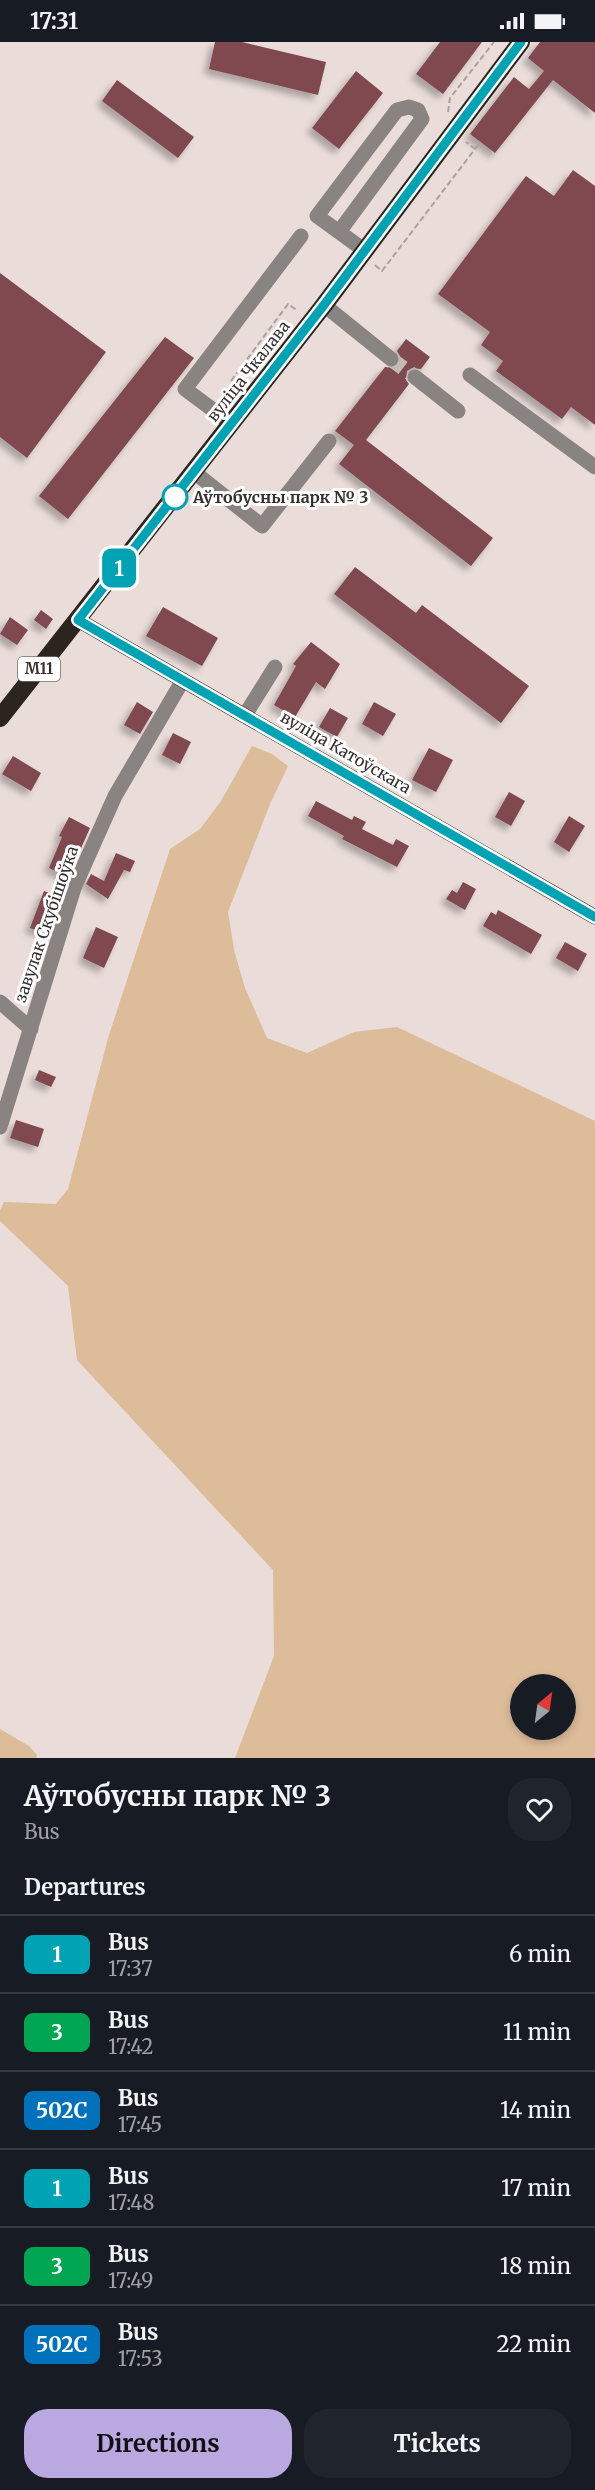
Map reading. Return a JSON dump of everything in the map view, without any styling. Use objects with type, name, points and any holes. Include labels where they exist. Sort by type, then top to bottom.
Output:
[{"type":"highway","name":"вуліца Чкалава","points":[[0,718],[324,305],[366,255],[521,42]]},
{"type":"main road","name":"вуліца Катоўскага","points":[[78,620],[595,916]]},
{"type":"street","points":[[339,232],[422,119],[418,110],[409,107],[397,110],[317,216],[366,255]]},
{"type":"street","points":[[232,424],[184,389],[300,236]]},
{"type":"street","points":[[324,305],[392,359]]},
{"type":"street","points":[[471,375],[595,467]]},
{"type":"street","points":[[415,377],[458,411]]},
{"type":"street","points":[[194,472],[262,525],[328,441]]},
{"type":"street","points":[[245,715],[275,667]]},
{"type":"street","name":"завулак Скубішоўка","points":[[0,1127],[74,888],[98,830],[183,680]]},
{"type":"street","points":[[0,1002],[31,1029]]},
{"type":"path","points":[[442,119],[448,112],[450,98],[494,42]]},
{"type":"path","points":[[460,137],[475,149]]},
{"type":"path","points":[[366,255],[382,271],[481,142]]},
{"type":"path","points":[[231,381],[288,304],[312,321]]},
{"type":"shaded area","points":[[252,746],[272,754],[288,766],[270,804],[228,912],[234,950],[245,988],[267,1038],[307,1053],[354,1032],[397,1027],[595,1121],[595,1758],[235,1758],[274,1656],[273,1570],[77,1360],[68,1286],[0,1221],[0,1211],[4,1202],[56,1204],[68,1189],[109,1035],[170,849],[200,829],[221,801]]},
{"type":"shaded area","points":[[0,1729],[29,1746],[37,1755],[36,1758],[0,1758]]},
{"type":"building","points":[[215,42],[242,42],[326,62],[318,95],[209,69]]},
{"type":"building","points":[[440,42],[482,42],[443,94],[416,74]]},
{"type":"building","points":[[540,42],[595,42],[595,113],[553,80],[495,153],[470,134],[514,77],[529,89],[544,71],[528,58]]},
{"type":"building","points":[[356,71],[383,93],[339,149],[312,128]]},
{"type":"building","points":[[117,80],[194,137],[178,158],[102,101]]},
{"type":"building","points":[[573,170],[595,186],[595,425],[571,407],[562,419],[496,371],[503,361],[481,345],[490,332],[438,294],[526,176],[554,196]]},
{"type":"building","points":[[0,273],[106,352],[27,458],[0,437]]},
{"type":"building","points":[[165,337],[194,358],[68,519],[39,496]]},
{"type":"building","points":[[406,339],[430,357],[421,369],[412,368],[407,371],[406,380],[409,384],[366,440],[493,538],[471,566],[339,464],[354,445],[335,431],[385,367],[394,368],[399,365],[400,356],[397,351]]},
{"type":"building","points":[[355,567],[416,613],[422,605],[529,686],[501,723],[334,594]]},
{"type":"building","points":[[163,607],[218,638],[202,666],[146,636]]},
{"type":"building","points":[[41,610],[53,619],[46,629],[34,620]]},
{"type":"building","points":[[10,617],[28,630],[17,645],[0,634]]},
{"type":"building","points":[[311,642],[340,664],[325,689],[316,682],[295,717],[274,705],[296,666],[293,664]]},
{"type":"building","points":[[137,702],[153,712],[140,734],[124,725]]},
{"type":"building","points":[[374,702],[396,714],[383,736],[362,724]]},
{"type":"building","points":[[330,708],[348,718],[337,737],[319,727]]},
{"type":"building","points":[[173,733],[191,742],[180,764],[162,755]]},
{"type":"building","points":[[429,748],[453,760],[436,792],[412,780]]},
{"type":"building","points":[[13,756],[41,773],[31,791],[2,774]]},
{"type":"building","points":[[509,792],[525,801],[511,826],[495,817]]},
{"type":"building","points":[[316,801],[352,820],[354,816],[366,822],[362,829],[393,845],[396,839],[409,846],[397,867],[342,839],[344,836],[308,816]]},
{"type":"building","points":[[569,816],[585,826],[569,852],[554,842]]},
{"type":"building","points":[[69,817],[90,828],[68,877],[49,868],[62,837],[59,836]]},
{"type":"building","points":[[116,853],[135,861],[130,872],[124,870],[108,899],[86,884],[91,874],[104,881]]},
{"type":"building","points":[[463,882],[476,889],[465,910],[446,899],[452,890],[457,893]]},
{"type":"building","points":[[44,891],[61,898],[51,929],[44,926],[41,932],[30,928]]},
{"type":"building","points":[[498,910],[542,935],[531,954],[483,926],[491,912],[496,915]]},
{"type":"building","points":[[96,927],[118,937],[104,968],[83,958]]},
{"type":"building","points":[[565,942],[587,954],[578,971],[556,958]]},
{"type":"building","points":[[39,1070],[56,1077],[51,1087],[35,1080]]},
{"type":"building","points":[[16,1120],[44,1129],[38,1147],[10,1138]]},
{"type":"tunnel","points":[[391,359],[415,377]]},
{"type":"bus line","name":"1","points":[[521,42],[448,135],[324,305],[78,620],[595,917]]},
{"type":"place","name":"Аўтобусны парк № 3","points":[[175,497]]}]
